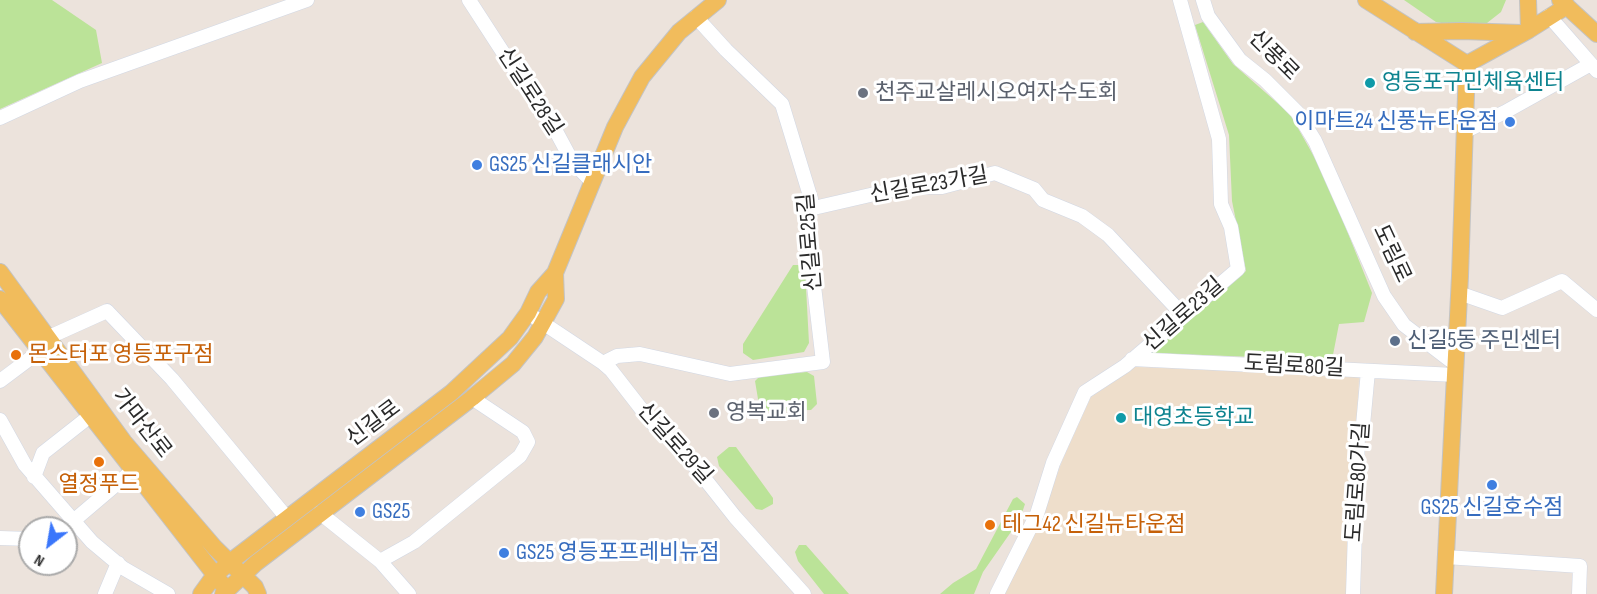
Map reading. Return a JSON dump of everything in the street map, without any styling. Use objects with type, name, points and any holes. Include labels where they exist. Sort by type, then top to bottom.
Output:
[{"type":"main road","name":"신길로","points":[[201,594],[214,576],[230,562],[451,393],[510,338],[528,313],[537,292],[555,273],[624,109],[642,76],[696,16],[718,0]]},
{"type":"main road","points":[[1366,0],[1467,64]]},
{"type":"main road","points":[[1525,31],[1528,0]]},
{"type":"main road","points":[[1467,64],[1525,31],[1568,2],[1597,34]]},
{"type":"main road","points":[[1414,32],[1525,31]]},
{"type":"main road","points":[[1444,594],[1459,293],[1467,64]]},
{"type":"main road","name":"가마산로","points":[[0,272],[41,344],[90,416],[227,592]]},
{"type":"main road","name":"신길로","points":[[227,592],[242,575],[472,398],[519,358],[544,324],[556,299],[555,273]]},
{"type":"main road","name":"가마산로","points":[[0,298],[124,442],[255,587],[258,594]]},
{"type":"street","points":[[0,118],[80,81],[307,0]]},
{"type":"street","name":"신길로28길","points":[[469,0],[528,91],[544,109],[572,161],[592,182]]},
{"type":"street","name":"신길로23길","points":[[997,594],[1036,514],[1053,463],[1084,392],[1132,359],[1238,269],[1231,227],[1221,204],[1219,139],[1180,0]]},
{"type":"street","name":"신풍로","points":[[1203,0],[1208,16],[1240,60],[1297,112],[1315,141]]},
{"type":"street","name":"신길로25길","points":[[603,363],[617,356],[640,354],[730,374],[823,362],[805,210],[811,199],[782,104],[726,50],[696,16]]},
{"type":"street","points":[[1464,132],[1594,68],[1549,16]]},
{"type":"street","name":"도림로","points":[[1315,141],[1384,296],[1404,325],[1455,369]]},
{"type":"street","name":"신길로23가길","points":[[805,210],[905,186],[942,188],[995,173],[1034,189],[1043,200],[1082,216],[1108,235],[1183,315]]},
{"type":"street","points":[[1459,293],[1502,308],[1562,281],[1597,310]]},
{"type":"street","points":[[0,381],[41,344],[107,311],[172,379],[287,518]]},
{"type":"street","name":"신길로29길","points":[[528,313],[603,363],[653,424],[682,450],[735,517],[804,594]]},
{"type":"street","name":"도림로80길","points":[[1132,359],[1368,370],[1455,369]]},
{"type":"street","name":"도림로80가길","points":[[1353,594],[1358,435],[1362,425],[1368,370]]},
{"type":"street","points":[[380,561],[414,542],[520,456],[528,442],[523,432],[472,398]]},
{"type":"street","points":[[34,477],[43,453],[90,416]]},
{"type":"street","points":[[0,420],[25,465],[62,516]]},
{"type":"street","points":[[0,437],[15,448]]},
{"type":"street","name":"가마산로","points":[[78,517],[132,471]]},
{"type":"street","points":[[320,513],[380,561],[409,594]]},
{"type":"street","points":[[78,532],[118,563],[168,594]]},
{"type":"street","points":[[0,538],[18,539]]},
{"type":"street","points":[[1446,557],[1580,566],[1579,594]]},
{"type":"street","points":[[105,594],[118,563]]},
{"type":"shaded area","points":[[1135,367],[1359,376],[1348,594],[1001,594],[1043,513],[1063,459],[1091,397]]},
{"type":"green space","points":[[0,0],[52,0],[96,30],[102,63],[0,109]]},
{"type":"green space","points":[[1404,0],[1506,0],[1501,12],[1487,23],[1463,27],[1436,22]]},
{"type":"green space","points":[[1203,22],[1233,64],[1290,114],[1325,176],[1372,293],[1364,322],[1339,324],[1332,360],[1151,353],[1183,315],[1246,271],[1232,201],[1229,135],[1195,25]]},
{"type":"green space","points":[[793,265],[805,269],[809,343],[804,352],[753,360],[743,353],[743,344]]},
{"type":"green space","points":[[807,372],[814,376],[817,404],[811,410],[768,411],[759,405],[755,381],[760,376]]},
{"type":"green space","points":[[729,447],[736,447],[773,498],[773,504],[762,510],[756,509],[719,466],[717,457]]},
{"type":"green space","points":[[1017,497],[1025,504],[1020,519],[983,572],[974,594],[940,594],[976,569],[1013,499]]},
{"type":"green space","points":[[799,545],[806,545],[849,594],[824,594],[798,561],[795,552]]},
{"type":"place","name":"영등포구민체육센터","points":[[1370,83]]},
{"type":"place","name":"천주교살레시오여자수도회","points":[[863,93]]},
{"type":"place","name":"이마트24 신풍뉴타운점","points":[[1510,122]]},
{"type":"place","name":"GS25 신길클래시안","points":[[477,165]]},
{"type":"place","name":"신길5동 주민센터","points":[[1395,341]]},
{"type":"place","name":"몬스터포 영등포구점","points":[[16,355]]},
{"type":"place","name":"영복교회","points":[[714,413]]},
{"type":"place","name":"대영초등학교","points":[[1121,418]]},
{"type":"place","name":"열정푸드","points":[[99,462]]},
{"type":"place","name":"GS25 신길호수점","points":[[1492,485]]},
{"type":"place","name":"GS25","points":[[360,512]]},
{"type":"place","name":"테그42 신길뉴타운점","points":[[990,525]]},
{"type":"place","name":"GS25 영등포프레비뉴점","points":[[504,553]]}]
